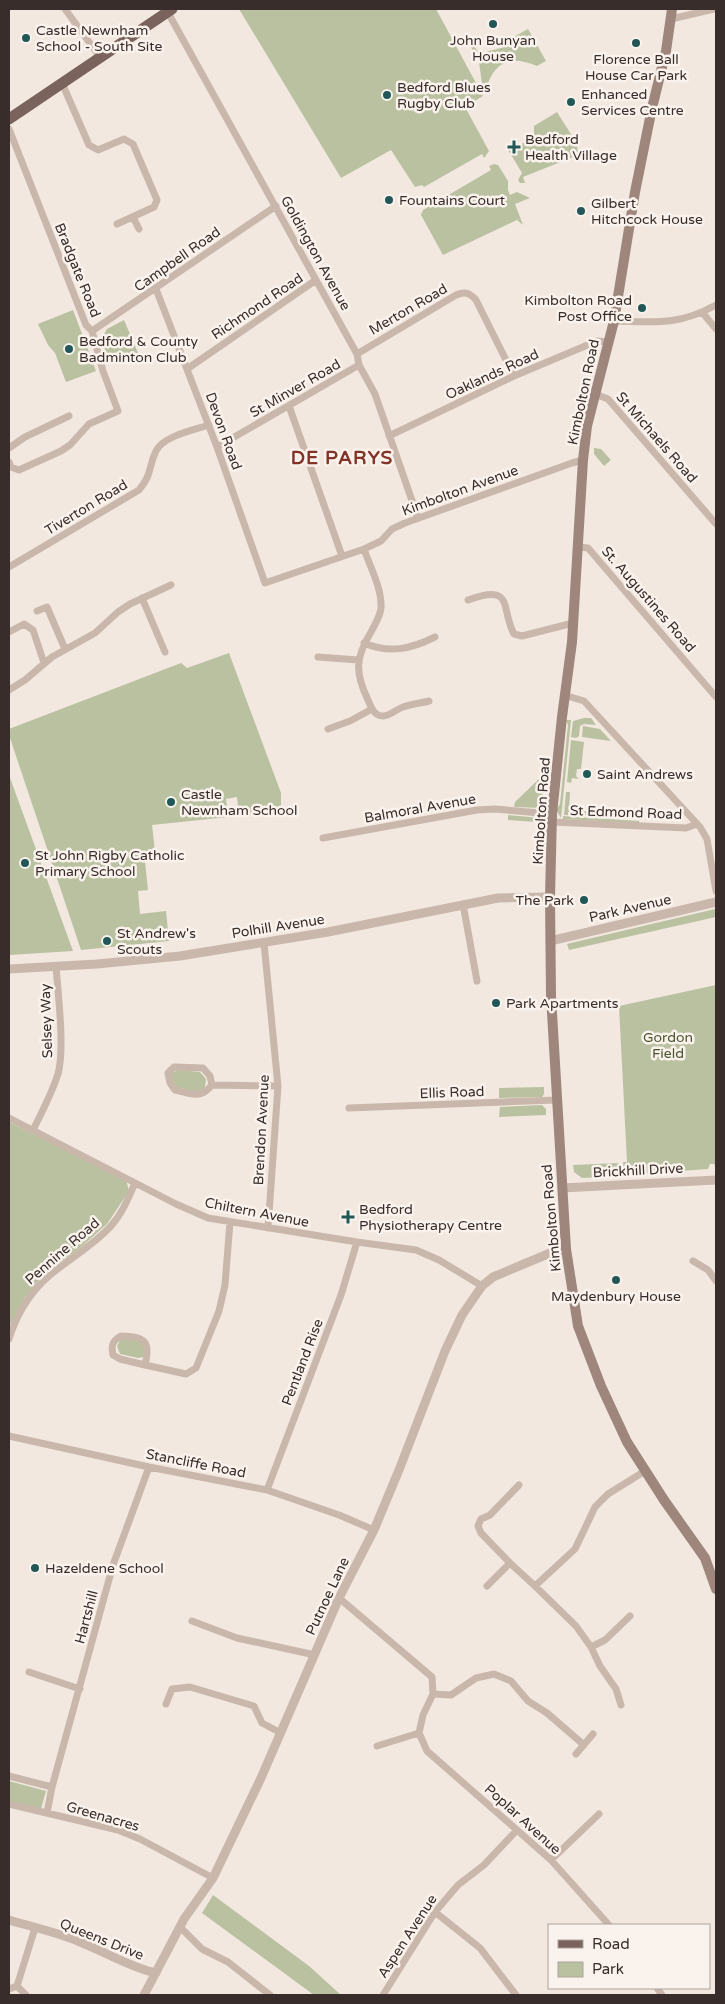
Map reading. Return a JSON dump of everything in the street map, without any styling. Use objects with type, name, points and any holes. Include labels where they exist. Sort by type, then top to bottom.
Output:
[{"type":"main road","points":[[9,119],[169,10]]},
{"type":"main road","name":"Kimbolton Road","points":[[672,14],[643,153],[614,321],[587,426],[583,460],[573,623],[552,818],[550,941],[556,1100],[566,1249],[578,1326],[612,1412],[645,1471],[705,1558],[716,1589]]},
{"type":"street","points":[[65,9],[100,57]]},
{"type":"street","points":[[672,14],[714,9]]},
{"type":"street","name":"Goldington Avenue","points":[[169,10],[357,354],[359,365],[374,394],[418,518]]},
{"type":"street","points":[[62,83],[90,145],[98,150],[124,139],[133,144],[157,200],[154,207],[117,224]]},
{"type":"street","name":"Bradgate Road","points":[[9,129],[86,325],[92,331],[103,371],[118,411],[89,424],[70,445],[61,451],[19,470],[11,467],[9,462]]},
{"type":"street","name":"Campbell Road","points":[[92,331],[276,206]]},
{"type":"street","points":[[134,217],[139,229]]},
{"type":"street","name":"Richmond Road","points":[[187,369],[316,280]]},
{"type":"street","name":"Devon Road","points":[[156,289],[217,447],[265,583]]},
{"type":"street","name":"Merton Road","points":[[357,354],[456,295],[468,293],[476,300],[514,376]]},
{"type":"street","points":[[614,321],[651,323],[669,321],[702,312],[716,305]]},
{"type":"street","points":[[702,312],[716,329]]},
{"type":"street","name":"Oaklands Road","points":[[389,436],[514,376],[597,341],[608,342]]},
{"type":"street","name":"St Minver Road","points":[[217,447],[359,365]]},
{"type":"street","name":"St Michaels Road","points":[[595,394],[608,399],[716,524]]},
{"type":"street","points":[[289,406],[342,556]]},
{"type":"street","points":[[9,448],[24,437],[69,416]]},
{"type":"street","name":"Tiverton Road","points":[[9,567],[139,490],[147,480],[156,451],[161,444],[168,439],[208,425]]},
{"type":"street","name":"Kimbolton Avenue","points":[[265,583],[364,549],[381,541],[392,530],[418,518],[572,462],[583,460]]},
{"type":"street","name":"St. Augustines Road","points":[[578,547],[588,548],[716,697]]},
{"type":"street","points":[[364,549],[377,584],[381,609],[378,620],[364,643],[358,660],[360,678],[372,709],[376,714],[382,716],[403,707],[429,701]]},
{"type":"street","points":[[9,690],[65,649],[95,633],[118,612],[142,598],[171,585]]},
{"type":"street","points":[[468,600],[492,594],[501,598],[506,604],[514,634],[522,636],[573,623]]},
{"type":"street","points":[[142,598],[165,652]]},
{"type":"street","points":[[37,611],[47,607],[65,649]]},
{"type":"street","points":[[9,632],[24,624],[33,630],[44,663]]},
{"type":"street","points":[[364,643],[376,649],[392,650],[412,647],[435,637]]},
{"type":"street","points":[[318,657],[358,660]]},
{"type":"street","points":[[564,695],[584,701],[697,824],[707,840],[716,891]]},
{"type":"street","points":[[328,729],[350,721],[372,709]]},
{"type":"street","name":"Balmoral Avenue","points":[[323,838],[477,810],[495,809],[552,818]]},
{"type":"street","name":"St Edmond Road","points":[[552,818],[686,828],[697,824]]},
{"type":"street","name":"Polhill Avenue","points":[[9,969],[180,956],[264,943],[498,898],[550,897]]},
{"type":"street","name":"Park Avenue","points":[[550,941],[716,902]]},
{"type":"street","points":[[463,904],[477,981]]},
{"type":"street","name":"Brendon Avenue","points":[[264,943],[278,1086],[268,1228]]},
{"type":"street","name":"Selsey Way","points":[[32,1130],[51,1092],[61,1056],[56,966]]},
{"type":"street","points":[[174,1067],[203,1068],[210,1076],[212,1085],[206,1092],[197,1096],[175,1090],[170,1083],[168,1073],[174,1067]]},
{"type":"street","points":[[212,1085],[278,1086]]},
{"type":"street","name":"Ellis Road","points":[[349,1108],[556,1100]]},
{"type":"street","name":"Chiltern Avenue","points":[[9,1118],[194,1212],[230,1222],[416,1250],[439,1260],[482,1286]]},
{"type":"street","name":"Brickhill Drive","points":[[562,1188],[716,1180]]},
{"type":"street","name":"Pennine Road","points":[[9,1339],[14,1321],[40,1283],[90,1246],[110,1227],[124,1208],[135,1183]]},
{"type":"street","points":[[145,1365],[148,1351],[147,1344],[141,1339],[128,1336],[121,1336],[115,1339],[111,1347],[113,1356],[120,1359],[145,1365],[186,1374],[196,1368],[219,1311],[223,1294],[230,1222]]},
{"type":"street","name":"Pentland Rise","points":[[267,1490],[341,1295],[357,1242]]},
{"type":"street","name":"Putnoe Lane","points":[[144,1995],[180,1927],[213,1878],[281,1733],[339,1598],[374,1530],[445,1351],[462,1315],[482,1286],[493,1277],[508,1269],[555,1251],[566,1249]]},
{"type":"street","points":[[693,1261],[708,1270],[716,1280]]},
{"type":"street","name":"Stancliffe Road","points":[[9,1436],[149,1467],[267,1490],[339,1515],[374,1530]]},
{"type":"street","name":"Hartshill","points":[[46,1813],[113,1566],[149,1467]]},
{"type":"street","points":[[535,1586],[575,1549],[595,1507],[608,1494],[645,1471]]},
{"type":"street","points":[[519,1485],[490,1515],[481,1519],[478,1526],[481,1533],[576,1626],[616,1689],[621,1705]]},
{"type":"street","points":[[487,1586],[510,1563]]},
{"type":"street","points":[[339,1598],[432,1677],[433,1694],[423,1715],[419,1733],[377,1746]]},
{"type":"street","points":[[591,1647],[605,1640],[630,1616]]},
{"type":"street","points":[[192,1621],[236,1638],[315,1655]]},
{"type":"street","points":[[30,1672],[80,1690]]},
{"type":"street","points":[[433,1694],[452,1695],[476,1678],[494,1674],[512,1680],[528,1701],[547,1713],[584,1744]]},
{"type":"street","points":[[166,1704],[172,1689],[190,1687],[254,1706],[262,1723],[281,1733]]},
{"type":"street","name":"Poplar Avenue","points":[[419,1733],[427,1750],[551,1860],[608,1924]]},
{"type":"street","points":[[576,1754],[593,1734]]},
{"type":"street","name":"Greenacres","points":[[9,1776],[52,1787]]},
{"type":"street","name":"Greenacres","points":[[9,1804],[118,1830],[213,1878]]},
{"type":"street","points":[[551,1860],[599,1814]]},
{"type":"street","name":"Aspen Avenue","points":[[383,1995],[435,1912],[458,1885],[484,1864],[517,1830]]},
{"type":"street","points":[[435,1912],[480,1948],[516,1995]]},
{"type":"street","name":"Queens Drive","points":[[9,1920],[77,1940],[106,1952],[138,1969],[156,1973]]},
{"type":"street","points":[[180,1927],[202,1949],[228,1962],[270,1995]]},
{"type":"street","points":[[17,1986],[35,1928]]},
{"type":"street","points":[[9,1989],[17,1986]]},
{"type":"street","points":[[17,1986],[26,1995]]},
{"type":"green space","name":"Bedford Blues Rugby Club","points":[[239,9],[436,9],[483,96],[465,107],[489,151],[484,158],[482,154],[424,187],[422,185],[415,187],[391,150],[341,178]]},
{"type":"green space","points":[[528,29],[546,61],[537,66],[521,61],[502,64],[492,75],[488,83],[482,84],[479,62],[471,47],[471,42],[480,54],[510,44],[508,40]]},
{"type":"green space","points":[[557,112],[577,144],[578,155],[523,177],[525,183],[520,183],[518,180],[522,173],[507,148],[518,146],[534,136],[534,126]]},
{"type":"green space","points":[[498,165],[508,181],[510,195],[517,192],[530,198],[515,204],[523,225],[517,220],[443,255],[421,215],[423,210],[491,170],[489,166]]},
{"type":"green space","name":"Bedford & County Badminton Club","points":[[73,310],[96,371],[66,382],[55,353],[48,345],[38,324]]},
{"type":"green space","points":[[124,320],[138,353],[110,364],[101,339],[107,329]]},
{"type":"green space","points":[[594,448],[601,449],[611,460],[604,466],[594,454]]},
{"type":"green space","name":"Castle Newnham School","points":[[229,653],[281,793],[281,811],[239,816],[237,797],[226,799],[228,817],[152,825],[155,851],[144,852],[148,890],[138,891],[140,914],[166,911],[169,941],[81,950],[9,735],[9,729],[181,663],[187,668]]},
{"type":"green space","points":[[591,718],[596,725],[584,724],[580,726],[579,736],[576,738],[571,737],[573,721]]},
{"type":"green space","points":[[566,720],[571,720],[561,818],[556,810],[560,804],[568,725]]},
{"type":"green space","points":[[583,726],[600,729],[611,741],[582,737]]},
{"type":"green space","points":[[571,740],[584,742],[581,769],[577,769],[576,776],[579,779],[572,778],[571,783],[567,782]]},
{"type":"green space","points":[[544,774],[542,808],[514,807],[515,802]]},
{"type":"green space","name":"St John Rigby Catholic Primary School","points":[[9,775],[73,951],[9,955]]},
{"type":"green space","points":[[566,792],[570,792],[569,812],[589,811],[589,813],[595,814],[595,816],[564,815]]},
{"type":"green space","points":[[508,815],[540,818],[539,861],[537,861],[537,822],[508,820]]},
{"type":"green space","points":[[563,816],[639,821],[639,823],[563,819]]},
{"type":"green space","points":[[715,909],[716,917],[569,950],[567,944]]},
{"type":"green space","name":"Gordon Field","points":[[716,985],[716,1168],[714,1164],[710,1164],[708,1169],[624,1175],[623,1162],[627,1162],[619,1006]]},
{"type":"green space","points":[[178,1070],[200,1072],[206,1079],[205,1087],[199,1093],[176,1087],[172,1079],[172,1073]]},
{"type":"green space","points":[[544,1087],[542,1097],[499,1098],[499,1088]]},
{"type":"green space","points":[[542,1105],[546,1109],[546,1115],[499,1117],[500,1107]]},
{"type":"green space","points":[[9,1122],[126,1180],[129,1191],[107,1224],[80,1248],[43,1275],[24,1299],[9,1327]]},
{"type":"green space","points":[[619,1163],[620,1176],[582,1178],[574,1172],[573,1165]]},
{"type":"green space","points":[[122,1337],[145,1342],[144,1357],[138,1358],[120,1354],[117,1346]]},
{"type":"green space","points":[[9,1781],[46,1791],[41,1809],[9,1801]]},
{"type":"green space","points":[[213,1895],[309,1966],[341,1995],[314,1995],[202,1913]]},
{"type":"place","name":"John Bunyan House","points":[[493,24]]},
{"type":"place","name":"Castle Newnham School - South Site","points":[[26,38]]},
{"type":"place","name":"Florence Ball House Car Park","points":[[636,43]]},
{"type":"place","name":"Bedford Blues Rugby Club","points":[[387,95]]},
{"type":"place","name":"Enhanced Services Centre","points":[[571,102]]},
{"type":"place","name":"Bedford Health Village","points":[[514,147]]},
{"type":"place","name":"Fountains Court","points":[[389,200]]},
{"type":"place","name":"Gilbert Hitchcock House","points":[[581,211]]},
{"type":"place","name":"Kimbolton Road Post Office","points":[[642,308]]},
{"type":"place","name":"Bedford & County Badminton Club","points":[[69,349]]},
{"type":"place","name":"Saint Andrews","points":[[587,774]]},
{"type":"place","name":"Castle Newnham School","points":[[171,802]]},
{"type":"place","name":"St John Rigby Catholic Primary School","points":[[25,863]]},
{"type":"place","name":"The Park","points":[[584,900]]},
{"type":"place","name":"St Andrew's Scouts","points":[[107,941]]},
{"type":"place","name":"Park Apartments","points":[[496,1003]]},
{"type":"place","name":"Bedford Physiotherapy Centre","points":[[348,1217]]},
{"type":"place","name":"Maydenbury House","points":[[616,1280]]},
{"type":"place","name":"Hazeldene School","points":[[35,1568]]},
{"type":"district","name":"DE PARYS","points":[[342,457]]}]
